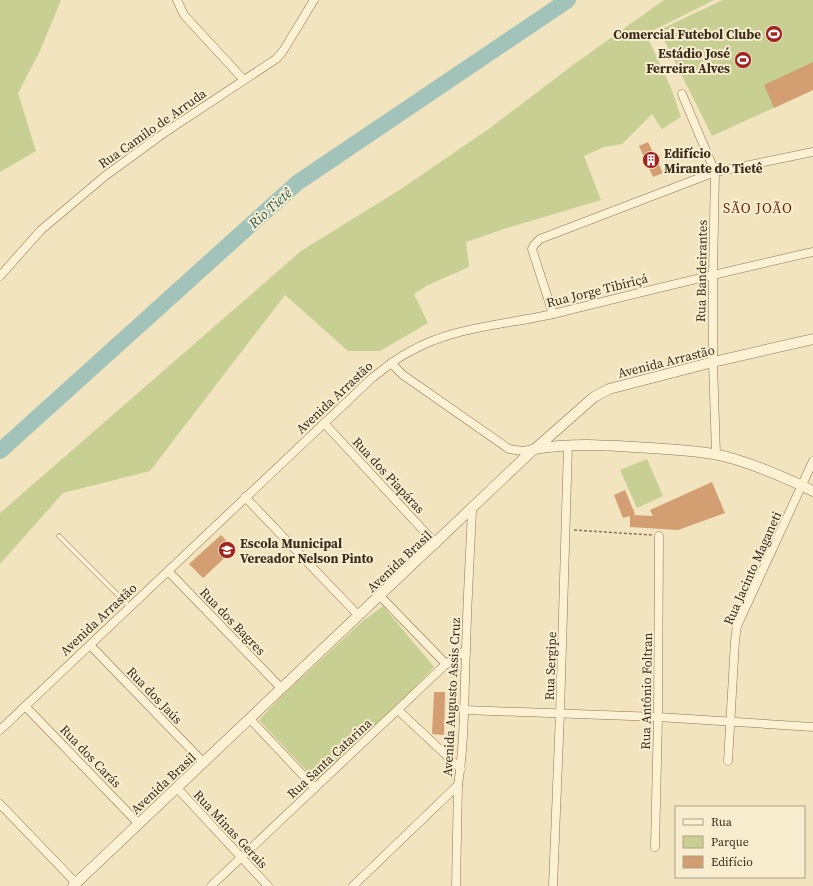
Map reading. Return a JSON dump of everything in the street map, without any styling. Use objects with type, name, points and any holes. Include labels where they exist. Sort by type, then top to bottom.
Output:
[{"type":"street","points":[[177,0],[184,15],[244,80]]},
{"type":"street","name":"Rua Camilo de Arruda","points":[[0,276],[40,230],[105,176],[164,133],[276,59],[283,52],[311,2]]},
{"type":"street","name":"Rua Bandeirantes","points":[[682,94],[715,172],[713,362],[716,454]]},
{"type":"street","points":[[553,314],[532,249],[540,239],[715,172],[813,152]]},
{"type":"street","name":"Rua Jorge Tibiriçá","points":[[391,363],[432,341],[459,332],[553,314],[713,274],[813,252]]},
{"type":"street","name":"Avenida Arrastão","points":[[0,730],[245,497],[372,378],[391,363],[403,375],[509,449],[523,451],[534,450],[594,397],[610,389],[713,362],[813,340]]},
{"type":"street","name":"Rua dos Piapáras","points":[[324,423],[436,544]]},
{"type":"street","points":[[534,450],[551,446],[640,447],[716,454],[750,464],[813,491]]},
{"type":"street","name":"Rua Sergipe","points":[[553,886],[568,446]]},
{"type":"street","name":"Avenida Brasil","points":[[74,885],[534,450]]},
{"type":"street","name":"Rua Jacinto Maganeti","points":[[728,761],[737,626],[813,461]]},
{"type":"street","points":[[245,497],[359,616]]},
{"type":"street","name":"Avenida Augusto Assis Cruz","points":[[456,886],[458,785],[461,769],[472,510]]},
{"type":"street","name":"Rua Antônio Foltran","points":[[655,847],[658,717],[659,536]]},
{"type":"street","name":"Rua dos Bagres","points":[[168,571],[282,689]]},
{"type":"street","points":[[380,596],[446,664]]},
{"type":"street","name":"Rua dos Jaús","points":[[90,645],[204,762]]},
{"type":"street","name":"Rua Santa Catarina","points":[[211,886],[446,664],[466,650]]},
{"type":"street","name":"Rua dos Carás","points":[[25,706],[139,824]]},
{"type":"street","points":[[398,710],[461,769]]},
{"type":"street","points":[[464,710],[658,717],[813,727]]},
{"type":"street","points":[[250,719],[314,788]]},
{"type":"street","points":[[353,886],[458,785]]},
{"type":"street","name":"Rua Minas Gerais","points":[[176,788],[268,886]]},
{"type":"street","points":[[0,804],[74,885]]},
{"type":"lane","points":[[59,536],[130,607]]},
{"type":"path","points":[[566,530],[659,536]]},
{"type":"green space","points":[[0,0],[61,0],[40,51],[18,93],[36,151],[0,172]]},
{"type":"green space","points":[[664,0],[714,0],[646,34],[671,88],[681,117],[662,129],[652,114],[622,144],[604,147],[584,156],[601,200],[466,242],[469,267],[428,285],[414,294],[428,323],[380,351],[348,351],[285,295],[150,471],[63,493],[0,564],[0,513],[301,251],[401,189],[490,128],[573,65]]},
{"type":"green space","name":"Estádio José Ferreira Alves","points":[[723,0],[813,0],[813,90],[712,136],[659,30]]},
{"type":"green space","points":[[647,459],[663,496],[637,508],[620,470]]},
{"type":"green space","points":[[383,606],[434,667],[395,708],[316,781],[259,720],[285,693],[364,620]]},
{"type":"building","points":[[813,62],[813,90],[774,108],[764,85]]},
{"type":"building","name":"Edifício Mirante do Tietê","points":[[648,142],[663,173],[653,177],[639,146]]},
{"type":"building","points":[[712,482],[725,513],[678,530],[630,527],[630,516],[623,518],[614,495],[625,490],[635,514],[633,515],[653,516],[650,510]]},
{"type":"building","points":[[221,535],[234,549],[203,578],[189,564]]},
{"type":"building","points":[[434,692],[445,692],[444,735],[432,734]]},
{"type":"waterway","name":"Rio Tietê","points":[[0,451],[297,183],[568,0]]},
{"type":"place","name":"Comercial Futebol Clube","points":[[774,34]]},
{"type":"place","name":"Estádio José Ferreira Alves","points":[[743,60]]},
{"type":"place","name":"Edifício Mirante do Tietê","points":[[651,160]]},
{"type":"place","name":"Escola Municipal Vereador Nelson Pinto","points":[[227,550]]},
{"type":"district","name":"SÃO JOÃO","points":[[758,208]]}]
